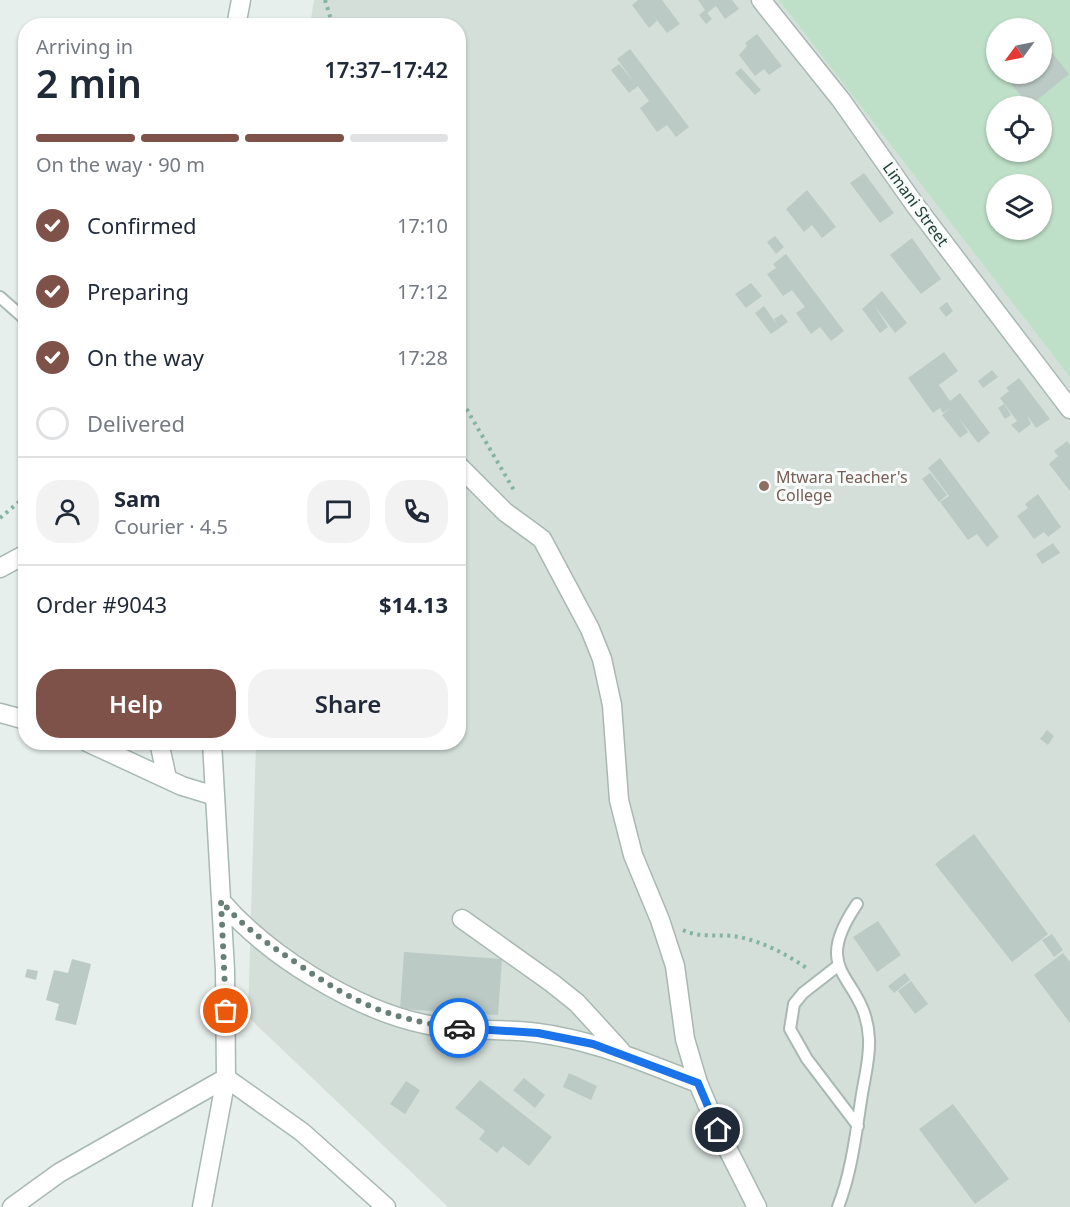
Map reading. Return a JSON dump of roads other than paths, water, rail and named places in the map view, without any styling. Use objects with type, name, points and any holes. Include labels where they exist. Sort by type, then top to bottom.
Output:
[{"type":"street","points":[[238,18],[241,0]]},
{"type":"street","name":"Limani Street","points":[[760,0],[841,100],[915,205],[1070,409]]},
{"type":"street","points":[[466,473],[505,512],[542,539],[590,629],[602,659],[612,705],[621,808],[633,855],[660,920],[675,966],[685,1039],[698,1083],[718,1130],[757,1207]]},
{"type":"street","points":[[0,568],[18,558]]},
{"type":"street","points":[[0,712],[18,718]]},
{"type":"street","points":[[105,750],[167,778],[215,796]]},
{"type":"street","points":[[161,750],[167,778]]},
{"type":"street","points":[[202,1207],[226,1078],[225,970],[212,750]]},
{"type":"street","points":[[221,901],[236,918],[263,941],[327,985],[354,1000],[391,1015],[426,1024],[538,1033],[593,1044],[698,1083]]},
{"type":"street","points":[[462,920],[577,1003],[622,1053]]},
{"type":"street","points":[[12,1207],[59,1173],[226,1078]]},
{"type":"street","points":[[226,1078],[302,1132],[386,1207]]},
{"type":"lane","points":[[0,297],[18,313]]},
{"type":"lane","points":[[838,1207],[844,1193],[858,1126],[869,1040],[861,1006],[839,965],[836,949],[837,937],[857,904]]},
{"type":"lane","points":[[839,965],[803,993],[794,1004],[789,1021],[791,1034],[858,1126]]},
{"type":"place","name":"Mtwara Teacher's College","points":[[764,486]]}]
